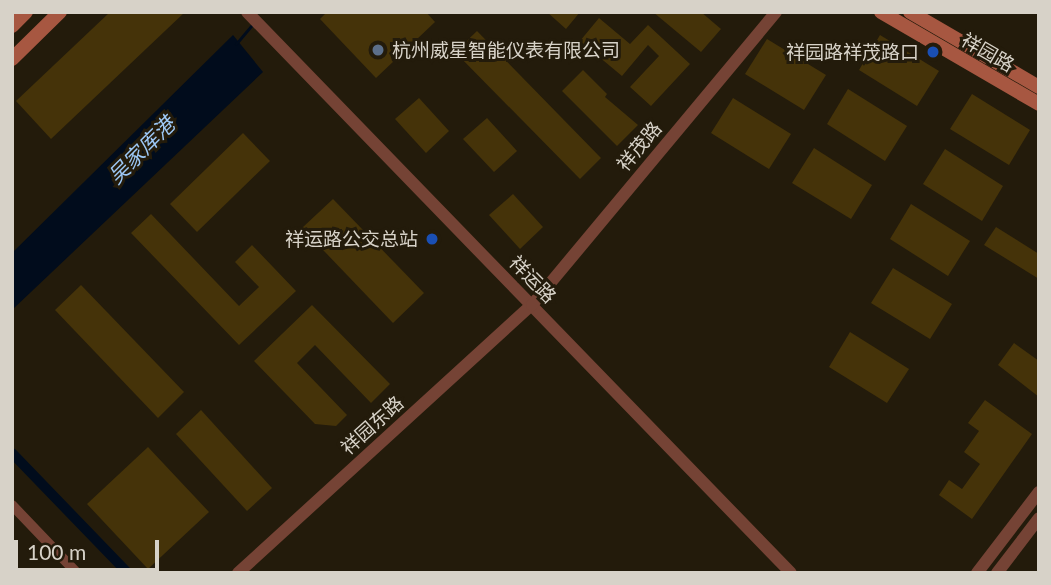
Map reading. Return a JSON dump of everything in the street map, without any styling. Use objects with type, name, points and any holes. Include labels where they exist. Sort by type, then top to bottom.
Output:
[{"type":"main road","points":[[12,26],[26,12]]},
{"type":"main road","points":[[12,59],[60,12]]},
{"type":"main road","name":"祥园路","points":[[881,12],[1039,104]]},
{"type":"main road","name":"祥园路","points":[[910,12],[1039,87]]},
{"type":"street","name":"祥茂路","points":[[532,305],[776,12]]},
{"type":"street","name":"祥运路","points":[[247,13],[791,573]]},
{"type":"street","name":"祥园东路","points":[[238,573],[532,305]]},
{"type":"street","points":[[977,573],[1039,492]]},
{"type":"street","points":[[12,505],[76,573]]},
{"type":"street","points":[[997,573],[1039,518]]},
{"type":"water","points":[[233,35],[263,72],[12,310],[12,253]]},
{"type":"building","points":[[110,12],[185,12],[51,139],[16,101]]},
{"type":"building","name":"杭州威星智能仪表有限公司","points":[[327,12],[426,12],[435,22],[376,78],[320,19]]},
{"type":"building","points":[[547,12],[580,12],[566,29]]},
{"type":"building","points":[[653,12],[701,12],[721,29],[701,52]]},
{"type":"building","points":[[599,18],[630,44],[648,25],[690,64],[651,106],[630,87],[659,56],[648,45],[622,76],[580,41]]},
{"type":"building","points":[[477,31],[601,158],[580,179],[455,52]]},
{"type":"building","points":[[880,35],[939,71],[917,106],[859,70]]},
{"type":"building","points":[[767,39],[826,75],[804,110],[745,74]]},
{"type":"building","points":[[583,70],[607,94],[605,97],[638,125],[617,146],[562,91]]},
{"type":"building","points":[[848,89],[907,126],[885,161],[827,124]]},
{"type":"building","points":[[972,94],[1030,130],[1009,165],[950,129]]},
{"type":"building","points":[[419,98],[449,131],[426,153],[395,119]]},
{"type":"building","points":[[733,98],[791,134],[769,169],[711,133]]},
{"type":"building","points":[[487,118],[517,151],[494,172],[463,139]]},
{"type":"building","points":[[243,133],[270,161],[197,232],[170,204]]},
{"type":"building","points":[[814,148],[872,185],[851,219],[792,183]]},
{"type":"building","points":[[945,149],[1003,186],[982,221],[923,184]]},
{"type":"building","points":[[513,194],[543,227],[520,249],[489,215]]},
{"type":"building","points":[[333,199],[424,293],[393,323],[302,228]]},
{"type":"building","points":[[911,204],[970,241],[948,276],[890,239]]},
{"type":"building","points":[[151,214],[239,306],[259,287],[235,262],[252,245],[296,291],[239,345],[131,233]]},
{"type":"building","points":[[996,227],[1039,254],[1039,279],[984,245]]},
{"type":"building","points":[[893,268],[952,304],[930,339],[871,303]]},
{"type":"building","points":[[81,285],[184,392],[158,418],[55,310]]},
{"type":"building","points":[[312,305],[390,384],[371,403],[315,345],[297,363],[347,415],[336,426],[315,424],[254,361]]},
{"type":"building","points":[[850,332],[909,369],[887,403],[829,367]]},
{"type":"building","points":[[1014,343],[1039,361],[1039,397],[998,365]]},
{"type":"building","points":[[985,400],[1032,434],[972,519],[939,495],[949,480],[962,489],[980,464],[964,452],[979,431],[968,423]]},
{"type":"building","points":[[201,410],[272,488],[247,511],[176,434]]},
{"type":"building","points":[[148,447],[209,512],[148,569],[87,504]]},
{"type":"waterway","name":"吴家库港","points":[[236,44],[252,25]]},
{"type":"waterway","points":[[12,453],[128,573]]},
{"type":"place","name":"杭州威星智能仪表有限公司","points":[[378,50]]},
{"type":"place","name":"祥园路祥茂路口","points":[[933,52]]},
{"type":"place","name":"祥运路公交总站","points":[[432,239]]}]
